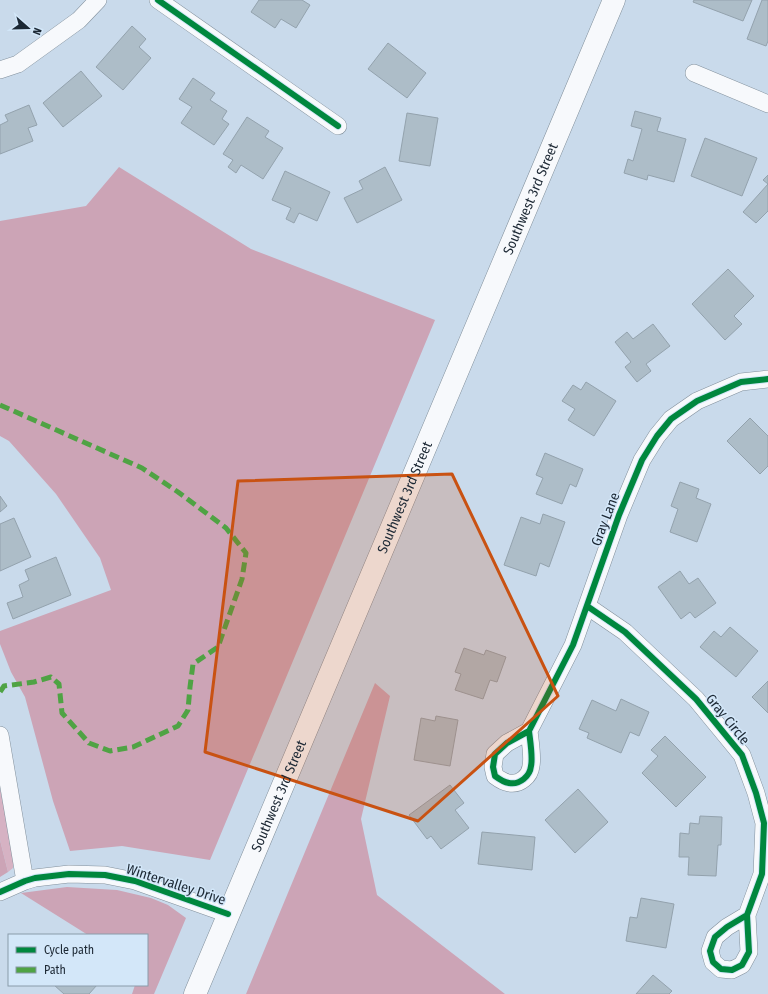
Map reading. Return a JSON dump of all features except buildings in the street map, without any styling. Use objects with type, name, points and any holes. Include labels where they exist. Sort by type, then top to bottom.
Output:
[{"type":"main road","name":"Southwest 3rd Street","points":[[195,994],[614,0]]},
{"type":"street","points":[[0,70],[18,64],[79,20],[98,0]]},
{"type":"street","points":[[158,0],[338,126]]},
{"type":"street","points":[[694,72],[768,104]]},
{"type":"street","name":"Gray Lane","points":[[529,731],[573,645],[619,515],[642,460],[657,436],[672,419],[697,401],[741,382],[768,379]]},
{"type":"street","name":"Gray Circle","points":[[587,606],[625,632],[696,699],[742,755],[756,793],[764,823],[762,874],[747,915]]},
{"type":"street","points":[[0,735],[25,881]]},
{"type":"street","name":"Wintervalley Drive","points":[[0,892],[34,878],[69,874],[105,875],[135,881],[228,914]]},
{"type":"highlighted area","points":[[452,474],[558,696],[418,821],[205,752],[238,481]]},
{"type":"shaded area","points":[[119,167],[251,249],[435,320],[210,860],[122,846],[70,851],[53,801],[25,697],[11,672],[0,644],[0,631],[111,590],[100,558],[56,494],[9,441],[0,436],[0,221],[86,206]]},
{"type":"shaded area","points":[[375,683],[390,696],[361,819],[377,895],[505,994],[246,994]]},
{"type":"shaded area","points":[[0,788],[14,857],[13,868],[8,872],[0,840]]},
{"type":"shaded area","points":[[0,840],[8,872],[0,877]]},
{"type":"shaded area","points":[[67,887],[117,890],[151,898],[168,905],[186,918],[154,994],[132,994],[135,986],[148,986],[148,934],[86,934],[21,893]]},
{"type":"marked path","points":[[0,405],[142,468],[178,492],[226,528],[246,553],[242,579],[218,647],[193,664],[188,710],[178,726],[133,747],[110,751],[89,743],[62,713],[59,684],[51,677],[34,682],[4,686],[0,692]]},
{"type":"cycle path","points":[[158,0],[338,126]]},
{"type":"cycle path","points":[[529,731],[532,758],[529,773],[524,779],[517,783],[509,783],[501,780],[495,776],[493,767],[495,754],[507,743],[529,731],[573,645],[619,515],[642,460],[657,436],[671,419],[697,401],[741,382],[768,379]]},
{"type":"cycle path","points":[[587,606],[625,632],[696,699],[742,755],[756,793],[764,823],[762,874],[747,915],[749,952],[742,965],[732,970],[721,969],[713,962],[710,951],[715,937],[727,927],[747,915]]},
{"type":"cycle path","points":[[0,892],[35,878],[69,874],[105,875],[135,881],[228,914]]}]
